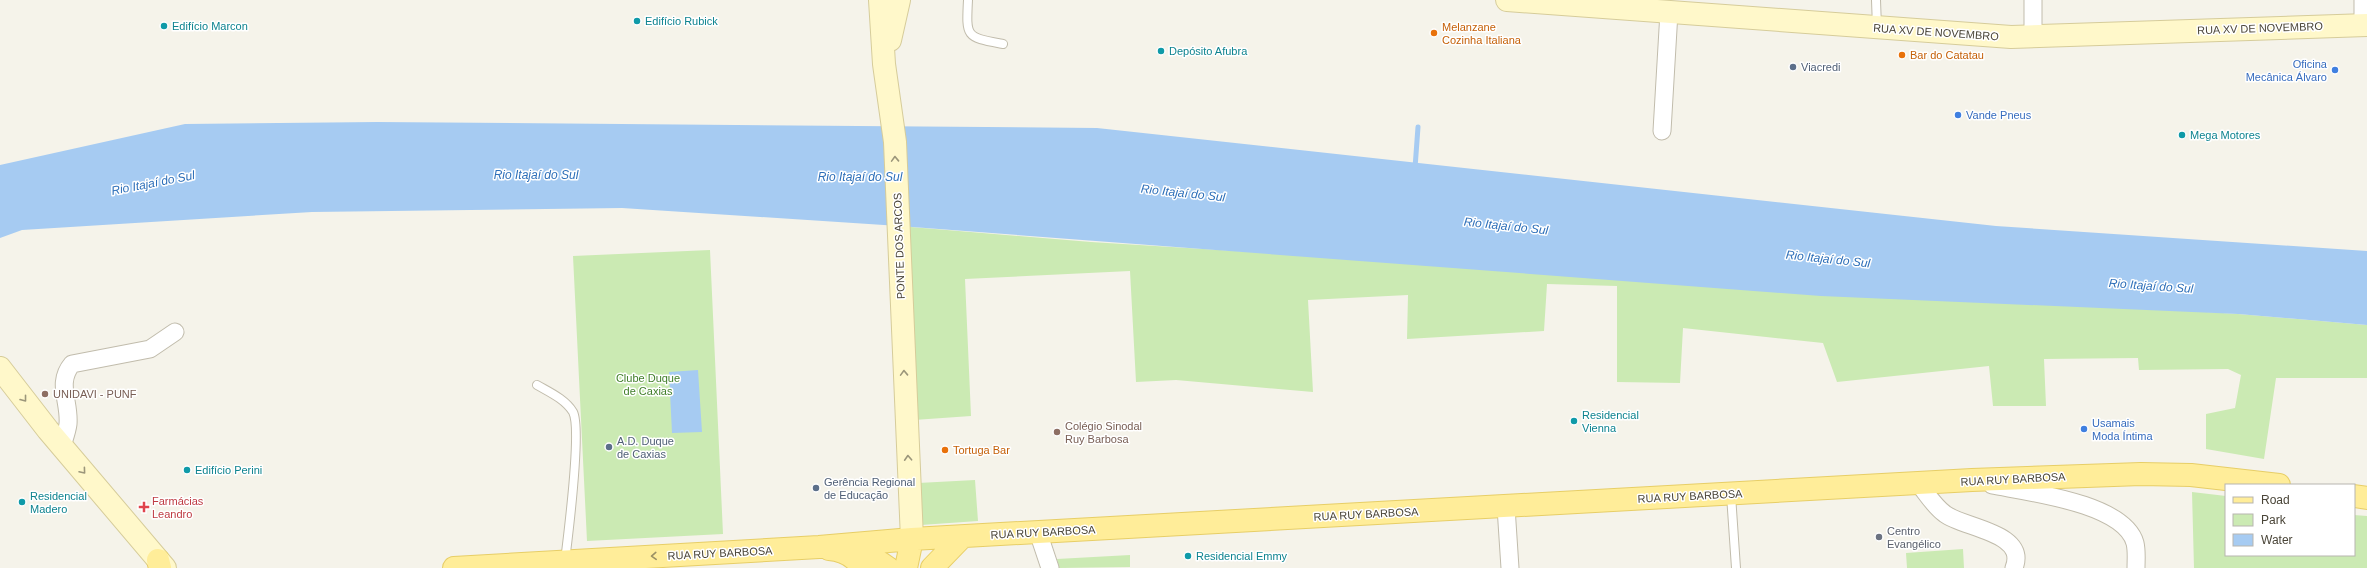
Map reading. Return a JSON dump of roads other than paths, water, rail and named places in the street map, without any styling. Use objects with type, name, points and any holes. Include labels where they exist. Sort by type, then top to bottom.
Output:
[{"type":"main road","name":"PONTE DOS ARCOS","points":[[880,0],[884,60],[895,142],[912,538]]},
{"type":"main road","points":[[884,60],[892,37],[899,0]]},
{"type":"main road","name":"RUA XV DE NOVEMBRO","points":[[1506,0],[1682,9],[1974,35],[2033,36],[2365,25]]},
{"type":"main road","points":[[0,368],[55,438],[161,565]]},
{"type":"main road","name":"RUA RUY BARBOSA","points":[[454,568],[676,558],[912,538],[962,537],[1972,480],[2148,474],[2191,475],[2270,484]]},
{"type":"main road","points":[[2355,496],[2367,498]]},
{"type":"main road","points":[[932,568],[962,537]]},
{"type":"main road","points":[[906,568],[912,538]]},
{"type":"main road","points":[[819,547],[864,554],[876,559],[888,568]]},
{"type":"main road","points":[[842,550],[858,561],[862,568]]},
{"type":"street","points":[[2032,0],[2033,36]]},
{"type":"street","points":[[2363,0],[2365,25]]},
{"type":"street","points":[[1662,131],[1682,9]]},
{"type":"street","points":[[55,438],[68,425],[64,384],[65,373],[72,364],[150,349],[175,332]]},
{"type":"street","points":[[1972,480],[2084,504],[2107,514],[2122,523],[2135,543],[2136,568]]},
{"type":"street","points":[[1919,484],[1946,515],[1999,536],[2008,542],[2015,551],[2017,562],[2014,568]]},
{"type":"street","points":[[1506,507],[1510,568]]},
{"type":"street","points":[[1038,532],[1050,568]]},
{"type":"lane","points":[[968,0],[967,26],[969,33],[976,39],[1003,44]]},
{"type":"lane","points":[[1876,0],[1877,27]]},
{"type":"lane","points":[[537,384],[563,400],[573,413],[577,435],[565,562]]},
{"type":"lane","points":[[1731,494],[1736,568]]},
{"type":"water","name":"Rio Itajaí do Sul","points":[[377,122],[1097,128],[1996,226],[2367,251],[2367,325],[2238,314],[1821,296],[899,226],[622,208],[312,212],[22,230],[0,238],[0,165],[185,124]]},
{"type":"water","points":[[698,370],[702,432],[672,433],[669,372]]},
{"type":"waterway","points":[[1415,168],[1418,127]]},
{"type":"place","name":"Edifício Rubick","points":[[637,21]]},
{"type":"place","name":"Edifício Marcon","points":[[164,26]]},
{"type":"place","name":"Melanzane Cozinha Italiana","points":[[1434,33]]},
{"type":"place","name":"Depósito Afubra","points":[[1161,51]]},
{"type":"place","name":"Bar do Catatau","points":[[1902,55]]},
{"type":"place","name":"Viacredi","points":[[1793,67]]},
{"type":"place","name":"Oficina Mecânica Álvaro","points":[[2335,70]]},
{"type":"place","name":"Vande Pneus","points":[[1958,115]]},
{"type":"place","name":"Mega Motores","points":[[2182,135]]},
{"type":"place","name":"UNIDAVI - PUNF","points":[[45,394]]},
{"type":"place","name":"Residencial Vienna","points":[[1574,421]]},
{"type":"place","name":"Usamais Moda Íntima","points":[[2084,429]]},
{"type":"place","name":"Colégio Sinodal Ruy Barbosa","points":[[1057,432]]},
{"type":"place","name":"A.D. Duque de Caxias","points":[[609,447]]},
{"type":"place","name":"Tortuga Bar","points":[[945,450]]},
{"type":"place","name":"Edifício Perini","points":[[187,470]]},
{"type":"place","name":"Gerência Regional de Educação","points":[[816,488]]},
{"type":"place","name":"Residencial Madero","points":[[22,502]]},
{"type":"place","name":"Farmácias Leandro","points":[[144,507]]},
{"type":"place","name":"Centro Evangélico","points":[[1879,537]]},
{"type":"place","name":"Residencial Emmy","points":[[1188,556]]},
{"type":"park label","name":"Clube Duque de Caxias","points":[[648,384]]}]
